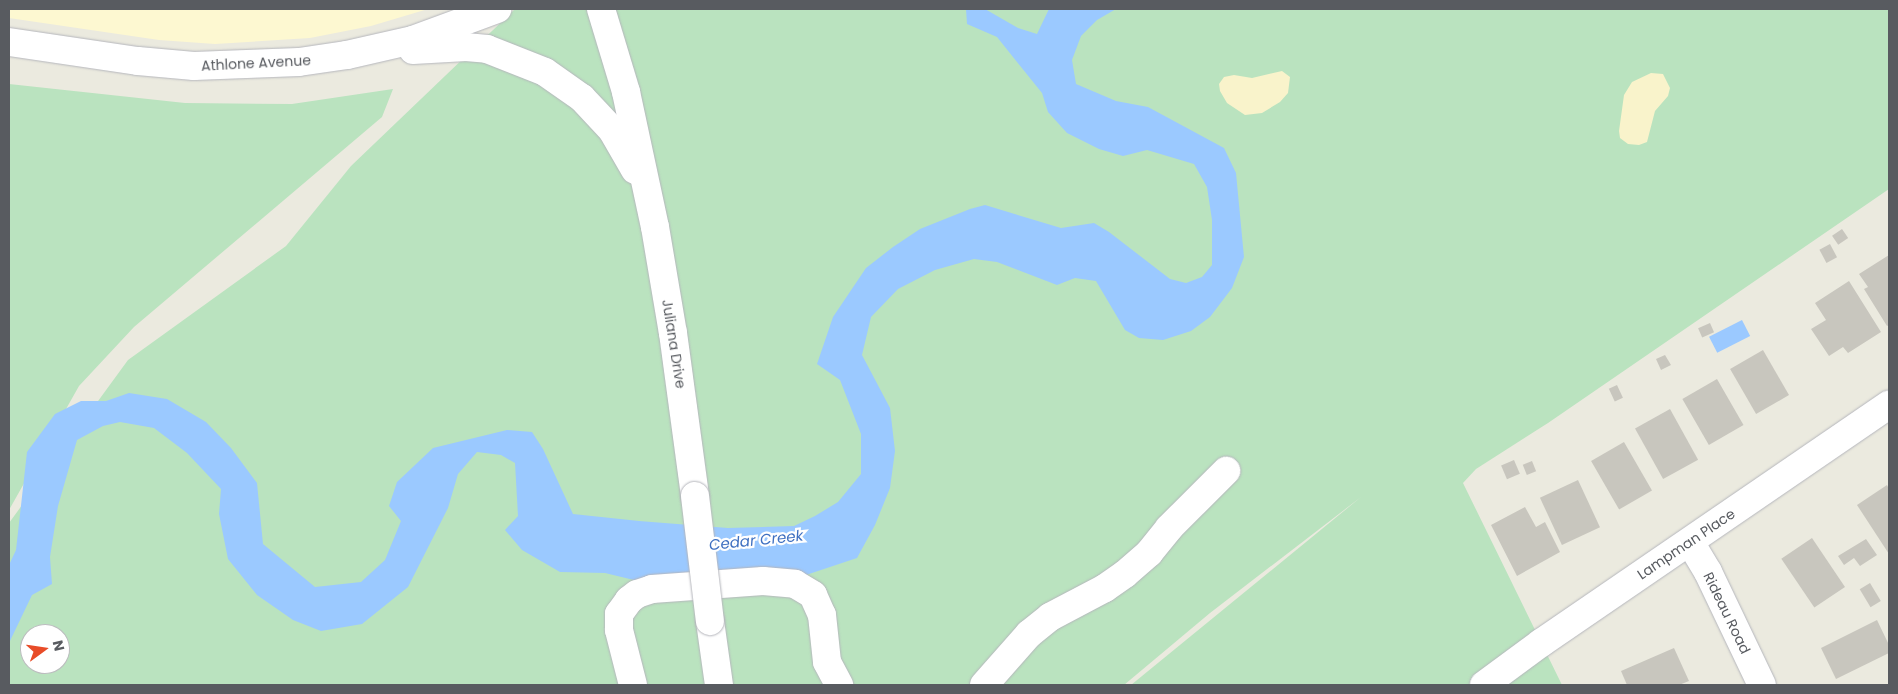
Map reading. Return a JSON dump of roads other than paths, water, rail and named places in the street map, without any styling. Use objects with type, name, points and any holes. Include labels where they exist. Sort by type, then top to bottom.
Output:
[{"type":"street","name":"Athlone Avenue","points":[[9,42],[138,61],[194,66],[299,62],[347,55],[413,40],[496,9]]},
{"type":"street","name":"Juliana Drive","points":[[602,9],[626,92],[655,227],[673,333],[719,685]]},
{"type":"street","points":[[347,55],[466,46],[488,48],[545,72],[582,98],[612,130],[633,164],[655,227]]},
{"type":"street","name":"Lampman Place","points":[[1484,685],[1541,643],[1889,405]]},
{"type":"street","points":[[984,685],[1029,634],[1050,617],[1105,588],[1149,553],[1169,528],[1226,471]]},
{"type":"street","name":"Rideau Road","points":[[1690,542],[1708,572],[1762,685]]},
{"type":"street","points":[[633,685],[619,630],[619,614],[629,600],[637,594],[652,589],[763,581],[795,584],[813,595],[822,615],[827,662],[839,685]]},
{"type":"water","name":"Cedar Creek","points":[[966,9],[985,9],[1018,28],[1037,34],[1049,9],[1116,9],[1097,20],[1081,36],[1072,60],[1076,84],[1116,101],[1148,107],[1224,148],[1236,173],[1244,257],[1232,288],[1210,317],[1191,331],[1163,340],[1139,338],[1125,330],[1096,281],[1075,278],[1057,285],[997,262],[974,259],[935,270],[898,289],[871,317],[862,355],[890,408],[895,451],[890,488],[875,525],[857,558],[782,583],[667,588],[605,573],[560,572],[522,550],[505,530],[518,516],[515,463],[501,455],[477,452],[458,474],[448,508],[408,587],[362,624],[321,631],[293,620],[257,595],[228,559],[219,514],[221,489],[187,453],[154,428],[120,422],[103,426],[77,440],[58,506],[50,557],[52,584],[32,595],[9,643],[9,565],[16,550],[27,452],[55,414],[81,401],[106,401],[129,393],[167,399],[206,422],[231,448],[257,483],[263,544],[315,587],[361,582],[385,560],[401,521],[389,506],[397,482],[433,448],[507,430],[532,432],[543,449],[573,514],[728,528],[794,526],[838,502],[861,474],[861,434],[840,380],[817,364],[833,317],[866,268],[920,229],[970,209],[985,205],[1061,228],[1094,223],[1109,232],[1170,279],[1186,283],[1202,277],[1212,265],[1212,220],[1207,187],[1194,164],[1147,150],[1123,156],[1099,149],[1067,133],[1048,112],[1042,93],[997,37],[967,24]]},
{"type":"water","points":[[1742,320],[1750,336],[1717,353],[1709,337]]}]
